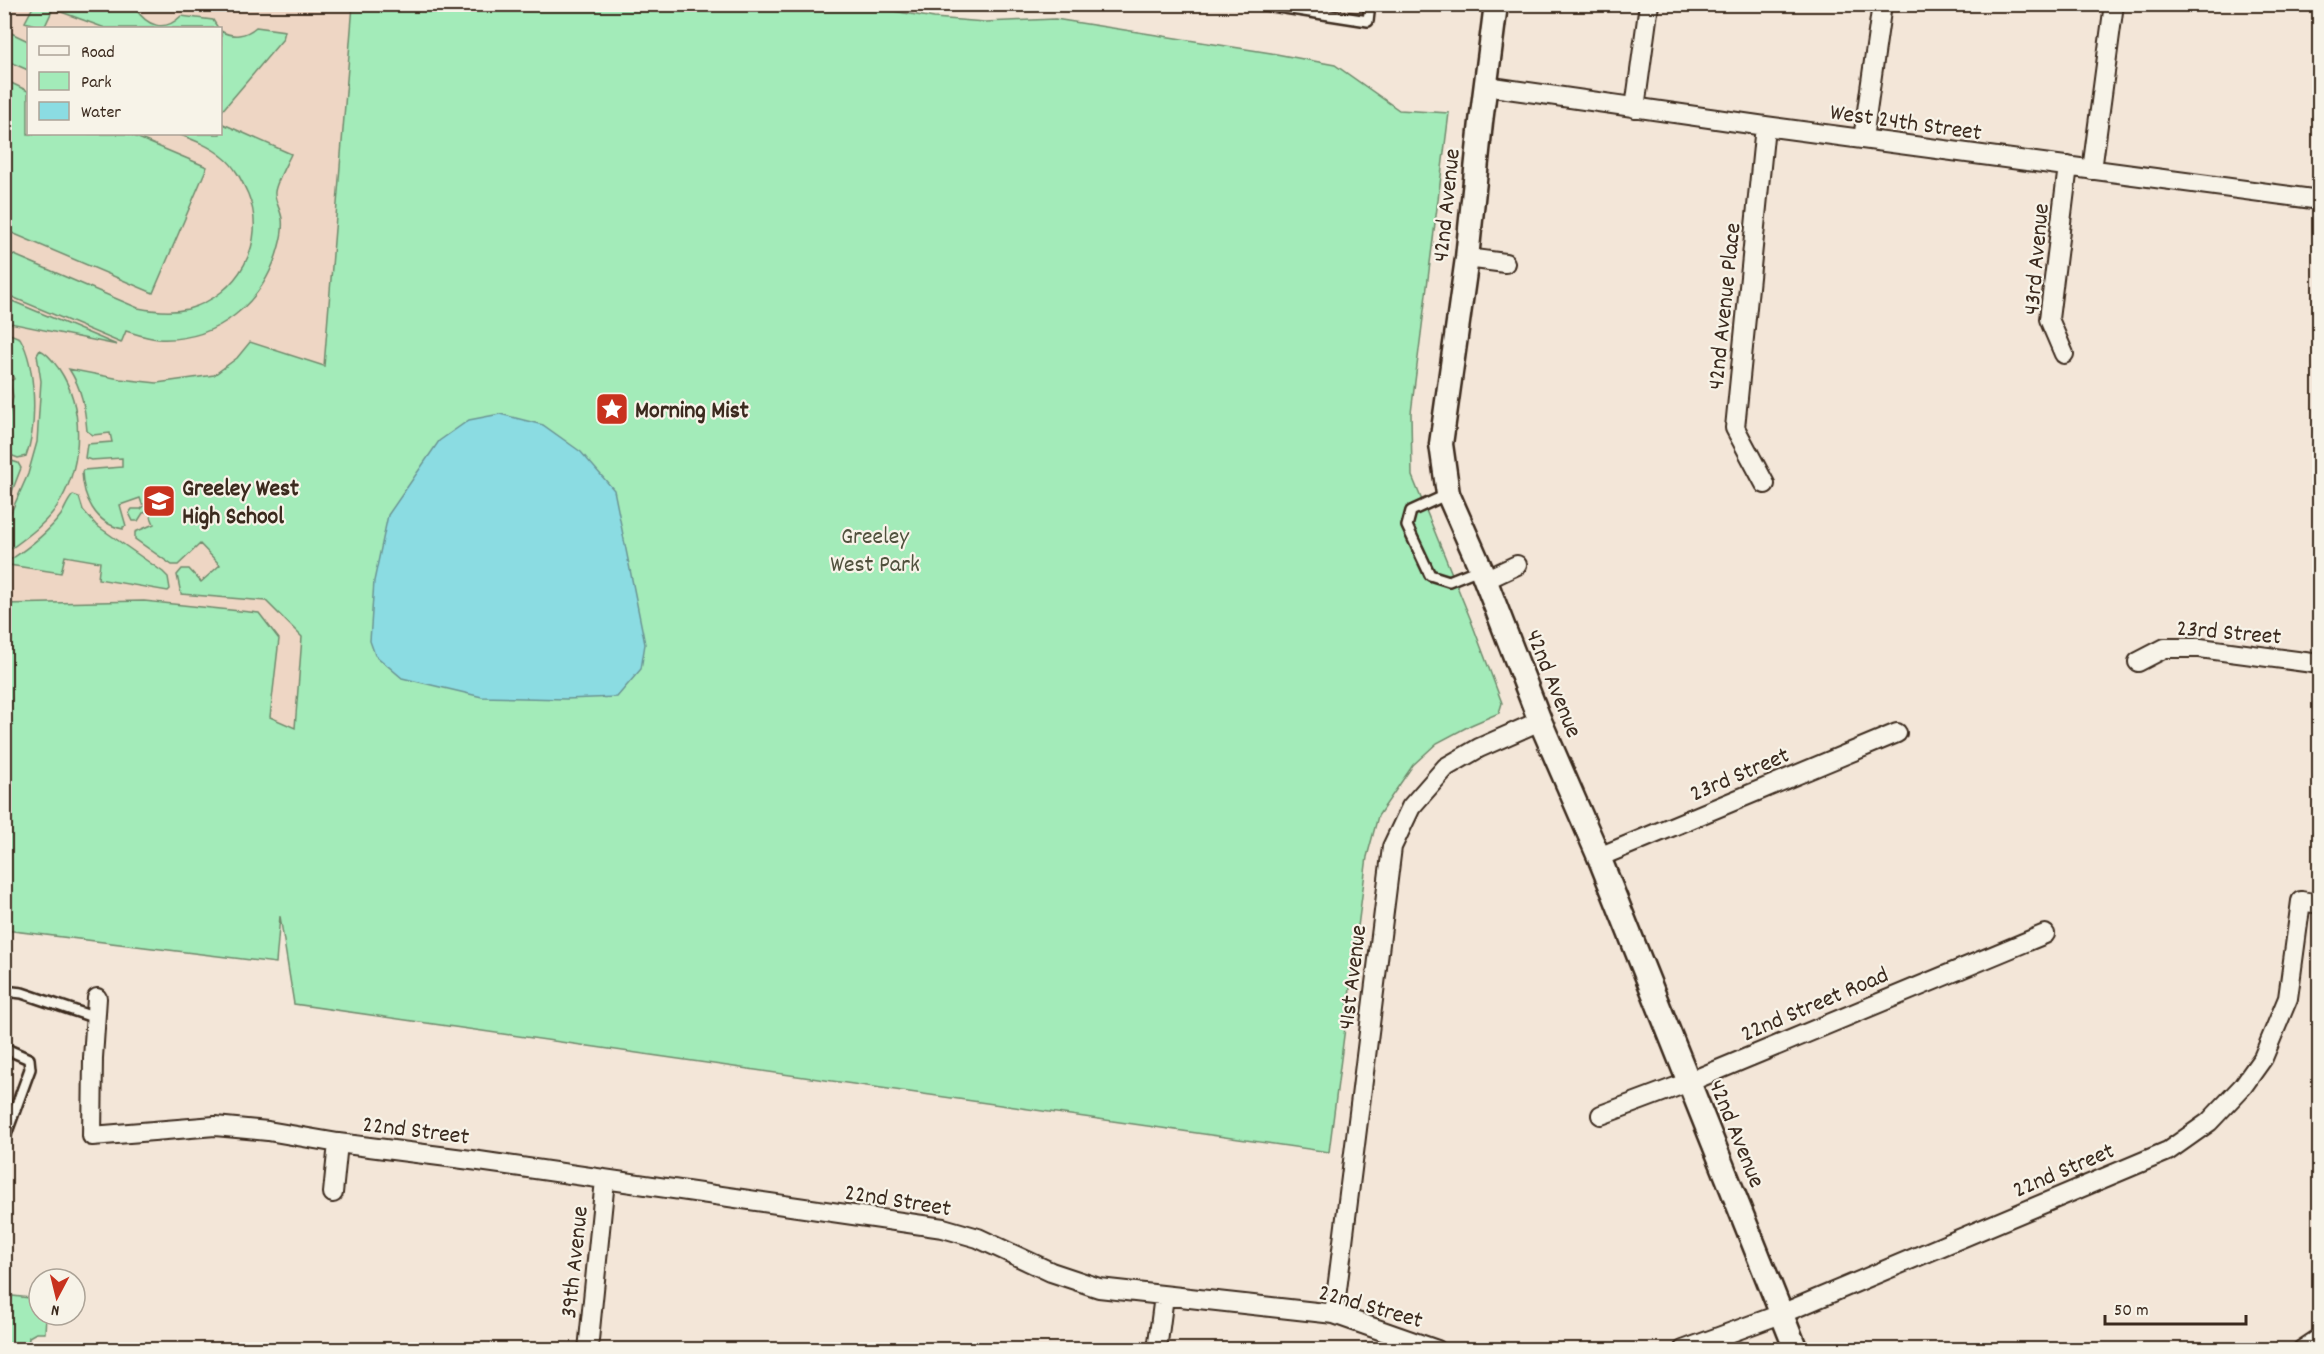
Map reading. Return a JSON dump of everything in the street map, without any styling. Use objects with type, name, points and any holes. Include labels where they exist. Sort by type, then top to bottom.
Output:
[{"type":"street","name":"42nd Avenue","points":[[1496,4],[1467,258],[1441,444],[1448,494],[1483,574],[1540,722],[1599,857],[1796,1350]]},
{"type":"street","points":[[1635,108],[1649,4]]},
{"type":"street","points":[[1863,140],[1882,4]]},
{"type":"street","points":[[2092,170],[2114,4]]},
{"type":"street","name":"West 24th Street","points":[[1486,86],[1863,140],[2319,200]]},
{"type":"street","name":"42nd Avenue Place","points":[[1765,126],[1734,428],[1765,484]]},
{"type":"street","name":"43rd Avenue","points":[[2064,354],[2049,319],[2068,166]]},
{"type":"street","points":[[1467,258],[1505,263]]},
{"type":"street","points":[[1483,574],[1517,565]]},
{"type":"street","name":"23rd Street","points":[[2138,662],[2165,648],[2200,648],[2319,664]]},
{"type":"street","name":"41st Avenue","points":[[1334,1314],[1392,847],[1411,807],[1446,767],[1479,748],[1540,722]]},
{"type":"street","name":"23rd Street","points":[[1599,857],[1897,733]]},
{"type":"street","name":"22nd Street","points":[[1683,1350],[1780,1314],[2169,1151],[2209,1122],[2244,1086],[2263,1058],[2288,998],[2301,901],[2319,903]]},
{"type":"street","name":"22nd Street Road","points":[[1601,1115],[1689,1082],[2045,934]]},
{"type":"street","points":[[96,1018],[97,998]]},
{"type":"street","name":"22nd Street","points":[[96,1018],[92,1136],[215,1126],[268,1131],[338,1143],[943,1228],[978,1238],[1051,1272],[1099,1288],[1334,1314],[1437,1350]]},
{"type":"street","name":"22nd Street","points":[[333,1193],[338,1143]]},
{"type":"street","name":"39th Avenue","points":[[588,1350],[605,1180]]},
{"type":"street","points":[[1157,1350],[1164,1296]]},
{"type":"street","points":[[2302,1350],[2319,1338]]},
{"type":"lane","points":[[1260,4],[1368,21],[1370,4]]},
{"type":"lane","points":[[1448,494],[1411,512],[1407,526],[1430,575],[1449,581],[1483,574]]},
{"type":"lane","points":[[4,991],[22,993],[96,1018]]},
{"type":"lane","points":[[4,1047],[29,1059],[30,1069],[4,1140]]},
{"type":"shaded area","name":"Greeley West High School","points":[[5,5],[353,5],[276,963],[5,930]]},
{"type":"green space","name":"Greeley West Park","points":[[852,4],[934,18],[985,22],[1055,19],[1271,53],[1335,65],[1399,110],[1449,113],[1411,413],[1412,476],[1502,703],[1499,713],[1437,743],[1413,765],[1378,816],[1367,857],[1329,1152],[294,1004],[280,916],[276,963],[5,930],[4,604],[144,601],[259,613],[279,639],[270,717],[295,728],[302,637],[266,601],[181,594],[177,575],[182,569],[189,569],[201,582],[220,565],[200,544],[178,565],[172,565],[135,539],[135,532],[154,524],[149,512],[143,513],[138,521],[133,521],[129,513],[132,509],[141,509],[146,504],[142,504],[140,498],[120,505],[126,526],[123,529],[105,522],[92,508],[85,491],[83,470],[122,467],[122,458],[91,460],[85,458],[87,444],[112,442],[110,433],[93,435],[87,431],[82,399],[69,369],[120,379],[157,383],[214,375],[237,358],[250,342],[324,366],[353,5]]},
{"type":"green space","points":[[34,5],[116,5],[135,8],[145,19],[156,25],[168,24],[181,16],[213,20],[217,27],[102,27],[53,9],[44,27],[41,27],[25,22]]},
{"type":"green space","points":[[256,27],[285,31],[283,39],[222,111],[222,31],[230,35],[248,32]]},
{"type":"green space","points":[[5,30],[27,41],[27,70],[5,60]]},
{"type":"green space","points":[[5,80],[27,91],[27,135],[131,135],[207,167],[153,293],[5,230]]},
{"type":"green space","points":[[222,123],[291,154],[275,192],[282,226],[280,243],[272,266],[250,301],[235,315],[200,334],[180,338],[158,339],[126,331],[121,343],[5,294],[5,251],[138,308],[163,311],[188,309],[206,302],[221,292],[244,265],[251,248],[254,231],[253,212],[248,194],[235,169],[218,153],[181,135],[222,135]]},
{"type":"green space","points":[[5,298],[117,345],[5,322]]},
{"type":"green space","points":[[5,332],[20,338],[29,364],[34,396],[30,443],[26,456],[18,458],[5,453],[5,432],[13,397],[10,381],[14,379],[9,368],[5,368]]},
{"type":"green space","points":[[40,350],[48,355],[59,369],[73,400],[78,434],[77,451],[68,485],[56,508],[36,529],[5,553],[5,526],[28,474],[37,442],[41,381],[37,355]]},
{"type":"green space","points":[[5,459],[18,463],[21,468],[11,494],[7,497],[5,497]]},
{"type":"green space","points":[[73,495],[79,497],[83,510],[96,525],[163,572],[168,577],[170,589],[168,591],[98,579],[100,562],[65,556],[61,573],[9,565],[10,560],[50,528]]},
{"type":"green space","points":[[4,1295],[27,1298],[27,1327],[45,1327],[45,1333],[36,1333],[29,1337],[28,1349],[5,1349]]},
{"type":"water","points":[[500,414],[543,425],[581,452],[614,490],[645,644],[641,669],[617,697],[566,699],[482,697],[402,678],[375,655],[370,641],[374,581],[388,515],[439,441],[469,420]]},
{"type":"place","name":"Morning Mist","points":[[612,409]]},
{"type":"place","name":"Greeley West High School","points":[[159,501]]}]
